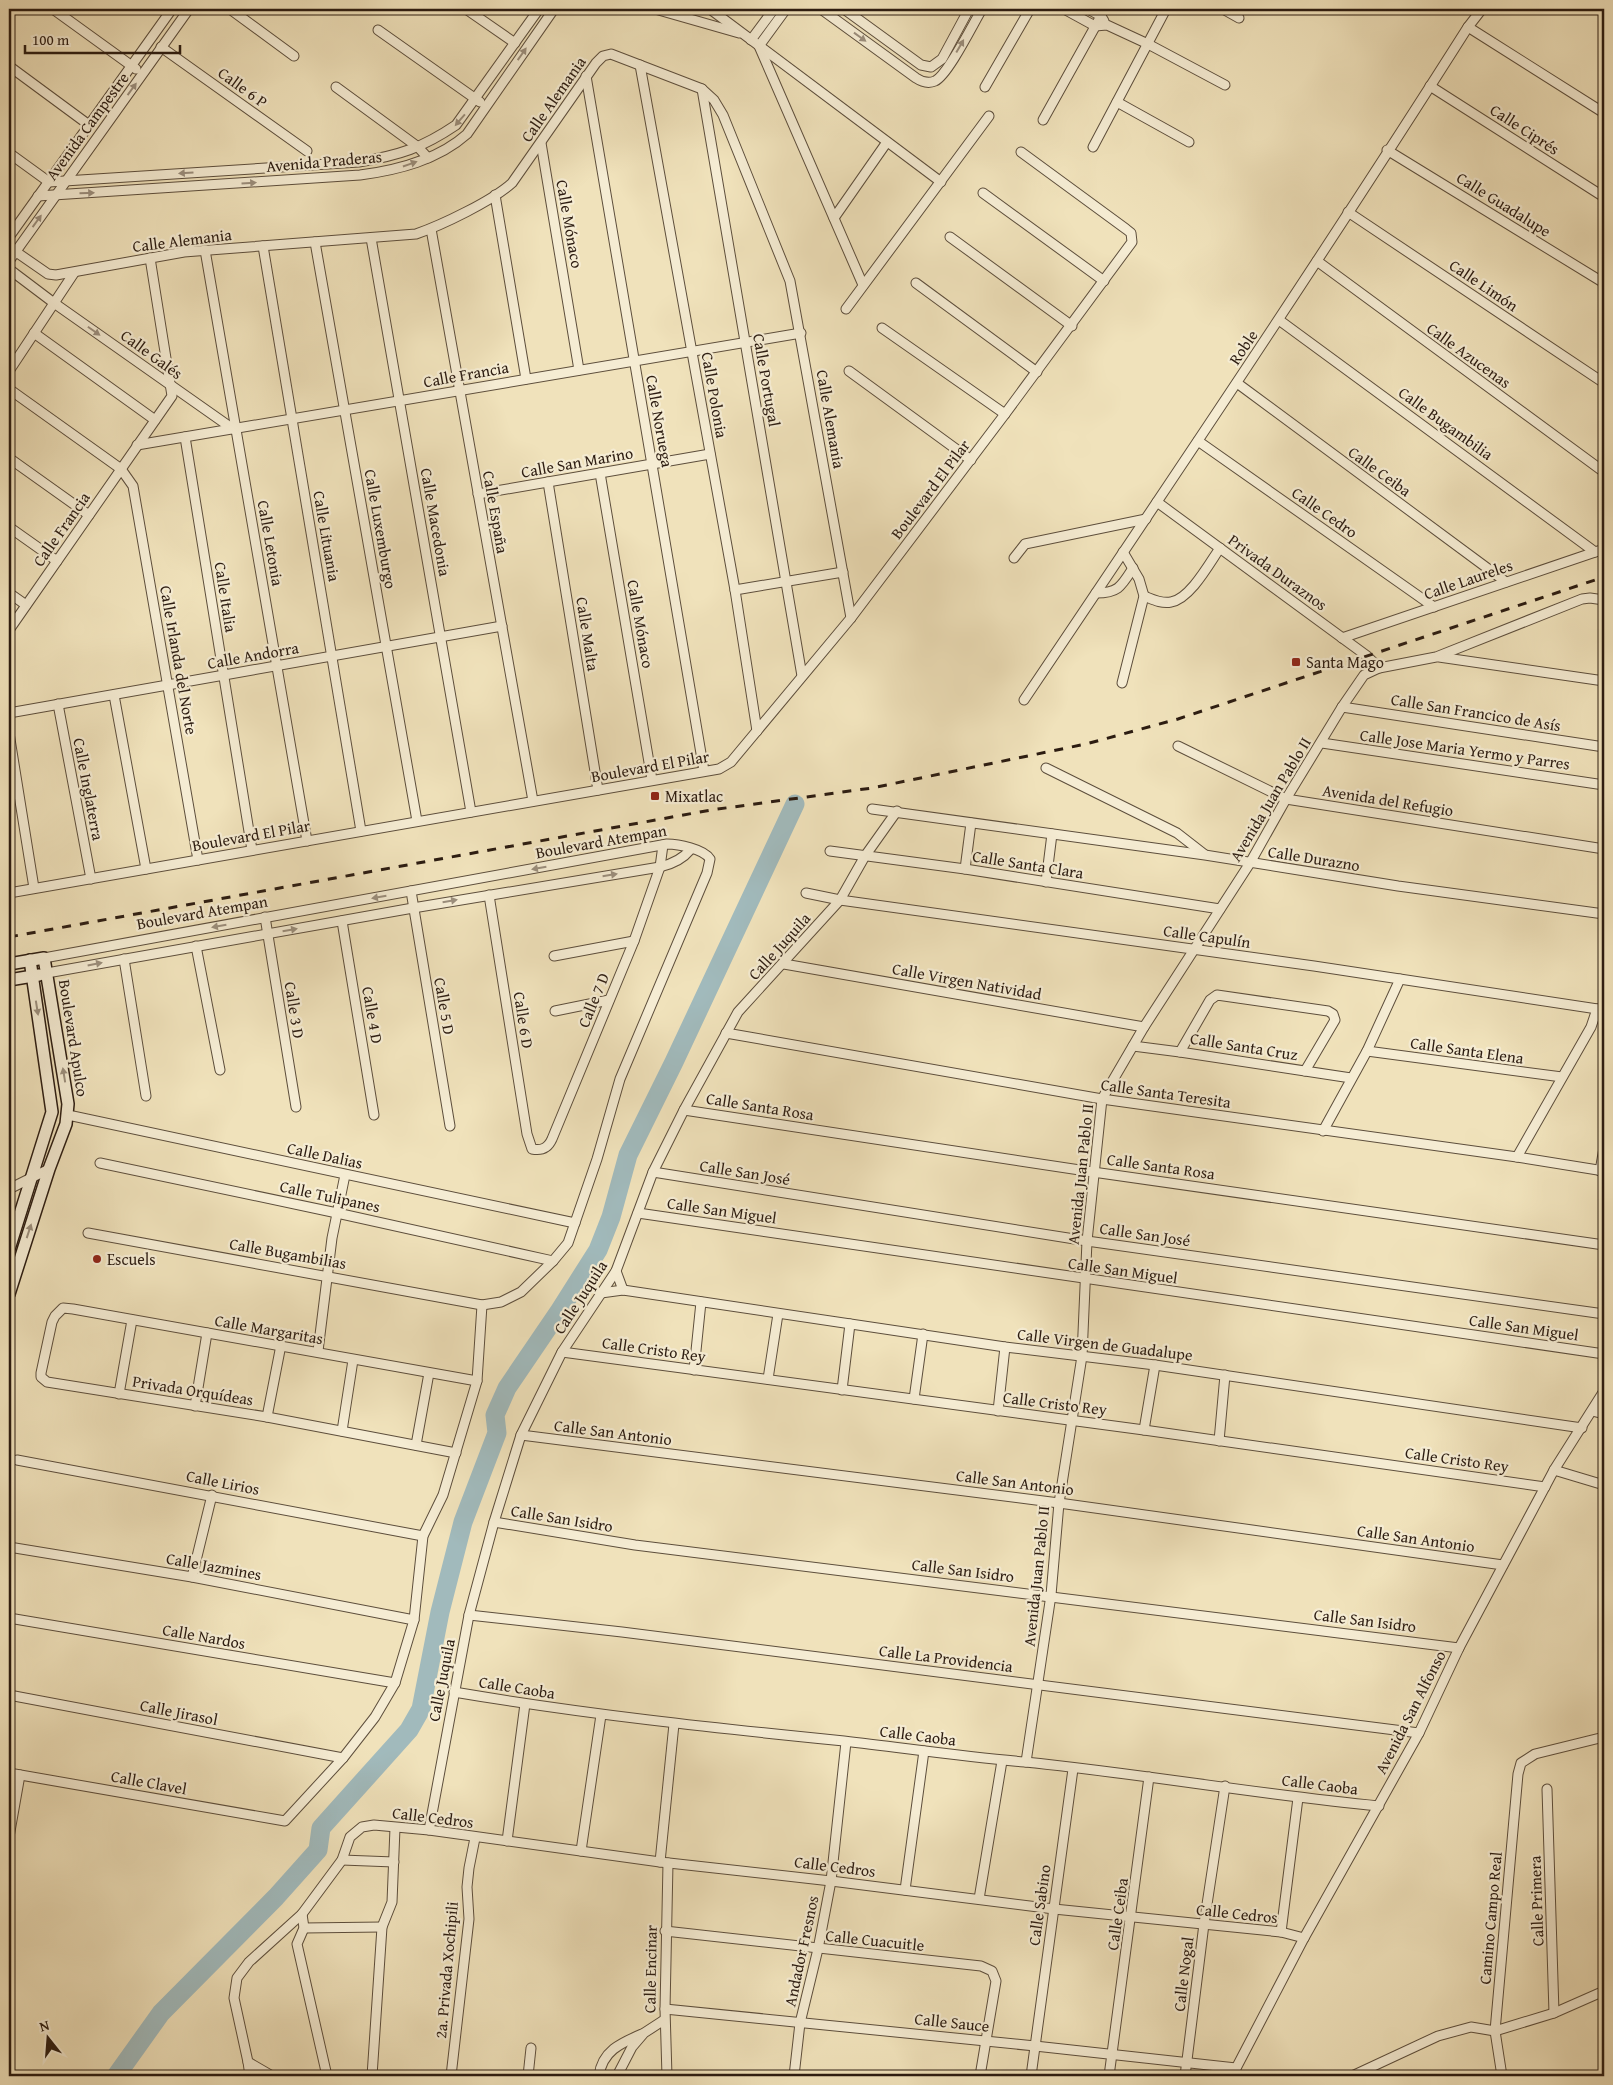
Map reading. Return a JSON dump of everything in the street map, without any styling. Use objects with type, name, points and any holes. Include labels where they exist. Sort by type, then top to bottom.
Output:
[{"type":"street","points":[[53,9],[142,74]]},
{"type":"street","name":"Avenida Campestre","points":[[9,237],[172,9]]},
{"type":"street","name":"Avenida Campestre","points":[[9,261],[12,249],[56,194],[189,9]]},
{"type":"street","points":[[230,9],[294,56]]},
{"type":"street","points":[[466,9],[515,43]]},
{"type":"street","name":"Avenida Praderas","points":[[48,182],[67,179],[359,162],[402,153],[418,147],[456,125],[539,9]]},
{"type":"street","name":"Avenida Praderas","points":[[38,196],[360,175],[390,171],[428,158],[455,144],[467,134],[554,9]]},
{"type":"street","points":[[655,9],[747,37]]},
{"type":"street","points":[[710,9],[941,182]]},
{"type":"street","points":[[747,37],[774,9]]},
{"type":"street","points":[[759,46],[786,9]]},
{"type":"street","points":[[821,9],[916,78],[929,83],[936,81],[946,70],[982,9]]},
{"type":"street","points":[[844,9],[921,65],[931,67],[942,59],[969,9]]},
{"type":"street","points":[[985,87],[1030,9]]},
{"type":"street","points":[[1064,9],[1095,26],[1107,25],[1148,44],[1225,85]]},
{"type":"street","points":[[1088,9],[1101,16],[1107,25]]},
{"type":"street","points":[[1093,147],[1166,9]]},
{"type":"street","points":[[1223,9],[1239,18]]},
{"type":"street","name":"Roble","points":[[1024,700],[1279,320],[1387,150],[1468,27],[1482,9]]},
{"type":"street","points":[[1043,120],[1101,16]]},
{"type":"street","points":[[1468,27],[1604,113]]},
{"type":"street","points":[[378,30],[486,106]]},
{"type":"street","points":[[759,46],[864,285]]},
{"type":"street","name":"Calle 6 P","points":[[161,47],[307,151]]},
{"type":"street","name":"Calle Alemania","points":[[12,249],[48,274],[56,275],[205,250],[416,234],[431,229],[495,195],[512,183],[586,76],[606,54],[702,89],[714,100],[723,115],[785,265],[801,333],[851,618]]},
{"type":"street","name":"Calle Polonia","points":[[640,65],[735,590],[757,731]]},
{"type":"street","points":[[9,66],[89,125]]},
{"type":"street","points":[[931,67],[936,81]]},
{"type":"street","name":"Calle Noruega","points":[[586,76],[704,771]]},
{"type":"street","name":"Calle Ciprés","points":[[1430,86],[1604,197]]},
{"type":"street","points":[[336,87],[418,147],[428,158]]},
{"type":"street","name":"Calle Portugal","points":[[702,89],[802,676]]},
{"type":"street","points":[[1117,102],[1189,142]]},
{"type":"street","points":[[846,309],[989,116]]},
{"type":"street","name":"Calle Mónaco","points":[[540,142],[579,370]]},
{"type":"street","points":[[834,218],[887,142]]},
{"type":"street","name":"Calle Guadalupe","points":[[1387,150],[1604,283]]},
{"type":"street","name":"Boulevard El Pilar","points":[[9,893],[719,769],[731,762],[851,618],[1131,245],[1133,238],[1126,229],[1021,152]]},
{"type":"street","points":[[9,153],[48,182]]},
{"type":"street","points":[[111,192],[112,177]]},
{"type":"street","points":[[983,193],[1104,281]]},
{"type":"street","points":[[495,195],[526,380]]},
{"type":"street","name":"Calle Limón","points":[[1348,212],[1604,383]]},
{"type":"street","name":"Calle España","points":[[431,229],[533,801]]},
{"type":"street","points":[[950,237],[1072,326]]},
{"type":"street","name":"Calle Macedonia","points":[[371,238],[471,812]]},
{"type":"street","name":"Calle Luxemburgo","points":[[315,242],[417,822]]},
{"type":"street","name":"Calle Lituania","points":[[263,246],[361,831]]},
{"type":"street","name":"Calle Letonia","points":[[205,250],[307,841]]},
{"type":"street","points":[[150,258],[170,386]]},
{"type":"street","name":"Calle Azucenas","points":[[1317,261],[1604,472]]},
{"type":"street","name":"Calle Galés","points":[[9,269],[170,386],[235,429]]},
{"type":"street","points":[[9,371],[74,272]]},
{"type":"street","points":[[916,283],[1037,372]]},
{"type":"street","name":"Calle Bugambilia","points":[[1279,320],[1600,550]]},
{"type":"street","points":[[882,328],[1006,414]]},
{"type":"street","name":"Calle Francia","points":[[137,445],[801,333]]},
{"type":"street","points":[[34,334],[155,420]]},
{"type":"street","points":[[850,371],[971,460]]},
{"type":"street","name":"Calle Ceiba","points":[[1237,383],[1506,582]]},
{"type":"street","name":"Calle Francia","points":[[9,630],[172,396],[170,386]]},
{"type":"street","points":[[9,389],[121,469]]},
{"type":"street","name":"Calle Italia","points":[[185,437],[252,850]]},
{"type":"street","name":"Calle Cedro","points":[[1198,440],[1434,607]]},
{"type":"street","name":"Calle San Marino","points":[[478,494],[710,454]]},
{"type":"street","points":[[9,458],[89,515]]},
{"type":"street","name":"Calle Irlanda del Norte","points":[[121,469],[133,486],[198,860]]},
{"type":"street","name":"Calle Mónaco","points":[[600,473],[652,780]]},
{"type":"street","name":"Calle Malta","points":[[548,482],[598,790]]},
{"type":"street","name":"Privada Duraznos","points":[[1157,502],[1367,656],[1379,668]]},
{"type":"street","points":[[1014,558],[1026,544],[1146,519]]},
{"type":"street","points":[[9,527],[57,561]]},
{"type":"street","points":[[1144,596],[1160,602],[1172,602],[1184,596],[1197,582],[1220,548]]},
{"type":"street","name":"Calle Laureles","points":[[1342,638],[1600,550]]},
{"type":"street","points":[[1122,683],[1144,596],[1142,587],[1123,552]]},
{"type":"street","points":[[1096,592],[1112,592],[1123,584],[1132,568]]},
{"type":"street","points":[[735,590],[843,572]]},
{"type":"street","points":[[9,593],[26,605]]},
{"type":"street","points":[[1379,668],[1436,657],[1582,599],[1604,600]]},
{"type":"street","name":"Calle Andorra","points":[[9,713],[502,626]]},
{"type":"street","points":[[1436,657],[1604,681]]},
{"type":"street","name":"Avenida Juan Pablo II","points":[[1026,1762],[1051,1596],[1059,1503],[1082,1356],[1087,1242],[1102,1099],[1144,1027],[1250,863],[1286,799],[1322,743],[1342,707],[1364,675],[1379,668]]},
{"type":"street","points":[[114,695],[146,869]]},
{"type":"street","name":"Calle Inglaterra","points":[[58,704],[91,879]]},
{"type":"street","name":"Calle San Francico de Asís","points":[[1342,707],[1604,747]]},
{"type":"street","points":[[9,733],[34,888]]},
{"type":"street","name":"Calle Jose Maria Yermo y Parres","points":[[1322,743],[1604,785]]},
{"type":"street","name":"Avenida del Refugio","points":[[1178,746],[1286,799],[1604,849]]},
{"type":"street","points":[[1046,768],[1177,833],[1205,855]]},
{"type":"street","name":"Calle Durazno","points":[[872,809],[1205,855],[1398,886],[1604,914]]},
{"type":"street","name":"Calle Juquila","points":[[429,1830],[469,1615],[494,1522],[521,1435],[562,1352],[616,1271],[653,1172],[684,1110],[738,1012],[784,964],[840,900],[865,856],[897,812]]},
{"type":"street","points":[[965,869],[971,823]]},
{"type":"street","points":[[1046,882],[1052,834]]},
{"type":"street","name":"Boulevard Atempan","points":[[9,964],[663,845],[676,844],[690,850],[679,860],[660,867],[267,933],[9,980]]},
{"type":"street","name":"Calle 7 D","points":[[532,1148],[544,1149],[552,1139],[634,941],[660,867],[663,845]]},
{"type":"street","points":[[343,1758],[375,1717],[395,1683],[414,1620],[423,1536],[443,1495],[477,1381],[482,1305],[501,1302],[520,1292],[553,1261],[568,1243],[620,1079],[707,873],[710,858],[706,853],[690,850]]},
{"type":"street","name":"Calle Santa Clara","points":[[830,851],[965,869],[1220,909]]},
{"type":"street","name":"Calle 5 D","points":[[411,891],[450,1126]]},
{"type":"street","name":"Calle Capulín","points":[[806,893],[840,900],[1195,949],[1600,1009]]},
{"type":"street","name":"Calle 6 D","points":[[489,895],[527,1134],[532,1148]]},
{"type":"street","name":"Calle 3 D","points":[[265,917],[296,1107]]},
{"type":"street","name":"Calle 4 D","points":[[342,921],[374,1115]]},
{"type":"street","points":[[554,956],[634,941]]},
{"type":"street","points":[[196,946],[220,1070]]},
{"type":"street","name":"Boulevard Apulco","points":[[9,1294],[49,1168],[68,1116],[66,1090],[44,958]]},
{"type":"street","points":[[124,959],[146,1096]]},
{"type":"street","name":"Boulevard Apulco","points":[[9,1249],[48,1128],[52,1103],[30,960]]},
{"type":"street","name":"Calle Virgen Natividad","points":[[784,964],[1144,1027]]},
{"type":"street","points":[[1322,1131],[1367,1051],[1400,979]]},
{"type":"street","points":[[1180,1052],[1210,1000],[1217,995],[1328,1011],[1333,1014],[1335,1020],[1305,1071]]},
{"type":"street","points":[[555,1010],[609,1000]]},
{"type":"street","points":[[1517,1157],[1600,1009]]},
{"type":"street","name":"Calle Santa Teresita","points":[[726,1033],[1102,1099],[1517,1157],[1602,1171]]},
{"type":"street","name":"Calle Santa Cruz","points":[[1133,1046],[1351,1078]]},
{"type":"street","name":"Calle Santa Elena","points":[[1367,1051],[1562,1077]]},
{"type":"street","name":"Calle Santa Rosa","points":[[684,1110],[1093,1172],[1604,1245]]},
{"type":"street","name":"Calle Dalias","points":[[68,1116],[575,1223]]},
{"type":"street","points":[[1602,1171],[1604,1148]]},
{"type":"street","name":"Calle Tulipanes","points":[[100,1163],[553,1261]]},
{"type":"street","points":[[9,1189],[49,1168]]},
{"type":"street","name":"Calle San José","points":[[653,1172],[1087,1242],[1604,1314]]},
{"type":"street","points":[[318,1352],[327,1276],[345,1175]]},
{"type":"street","name":"Calle San Miguel","points":[[638,1213],[1085,1280],[1604,1354]]},
{"type":"street","name":"Calle Bugambilias","points":[[88,1233],[482,1305]]},
{"type":"street","points":[[616,1271],[623,1290]]},
{"type":"street","name":"Calle Virgen de Guadalupe","points":[[601,1294],[623,1290],[1005,1347],[1155,1365],[1582,1428]]},
{"type":"street","points":[[694,1370],[701,1302]]},
{"type":"street","name":"Calle Margaritas","points":[[41,1377],[52,1322],[63,1308],[477,1381]]},
{"type":"street","points":[[768,1379],[778,1314]]},
{"type":"street","points":[[119,1394],[132,1320]]},
{"type":"street","points":[[842,1390],[850,1324]]},
{"type":"street","points":[[196,1406],[207,1333]]},
{"type":"street","points":[[914,1399],[923,1334]]},
{"type":"street","points":[[268,1417],[281,1346]]},
{"type":"street","points":[[998,1411],[1005,1347]]},
{"type":"street","name":"Calle Cristo Rey","points":[[562,1352],[1073,1420],[1545,1487]]},
{"type":"street","points":[[342,1430],[353,1360]]},
{"type":"street","points":[[1144,1430],[1155,1365]]},
{"type":"street","points":[[416,1445],[429,1373]]},
{"type":"street","points":[[1219,1441],[1225,1375]]},
{"type":"street","name":"Privada Orquídeas","points":[[41,1377],[47,1382],[268,1417],[456,1453]]},
{"type":"street","name":"Avenida San Alfonso","points":[[1234,2072],[1304,1938],[1379,1806],[1418,1732],[1458,1648],[1554,1470],[1604,1391]]},
{"type":"street","points":[[1592,1410],[1604,1414]]},
{"type":"street","name":"Calle San Antonio","points":[[521,1435],[1059,1503],[1504,1565]]},
{"type":"street","name":"Calle Lirios","points":[[17,1460],[423,1536]]},
{"type":"street","points":[[1554,1470],[1604,1486]]},
{"type":"street","points":[[192,1577],[212,1495]]},
{"type":"street","name":"Calle San Isidro","points":[[494,1522],[635,1544],[1458,1648]]},
{"type":"street","name":"Calle Jazmines","points":[[9,1547],[192,1577],[414,1620]]},
{"type":"street","name":"Calle La Providencia","points":[[469,1615],[622,1632],[1418,1732]]},
{"type":"street","name":"Calle Nardos","points":[[9,1618],[395,1683]]},
{"type":"street","name":"Calle Caoba","points":[[454,1692],[524,1704],[674,1724],[1002,1761],[1026,1762],[1225,1786],[1298,1798],[1379,1806]]},
{"type":"street","name":"Calle Jirasol","points":[[9,1695],[343,1758]]},
{"type":"street","points":[[508,1841],[524,1704]]},
{"type":"street","points":[[581,1851],[601,1715]]},
{"type":"street","name":"Calle Encinar","points":[[667,2076],[664,2020],[664,1862],[674,1724]]},
{"type":"street","name":"Camino Campo Real","points":[[1502,2076],[1495,2031],[1518,1774],[1521,1763],[1535,1754],[1604,1737]]},
{"type":"street","name":"Andador Fresnos","points":[[794,2076],[800,2023],[818,1949],[831,1881],[846,1742]]},
{"type":"street","points":[[905,1890],[924,1752]]},
{"type":"street","name":"Calle Clavel","points":[[9,1773],[285,1821],[343,1758]]},
{"type":"street","points":[[979,1899],[1002,1761]]},
{"type":"street","name":"Calle Sabino","points":[[1031,2076],[1073,1768]]},
{"type":"street","points":[[9,1838],[20,1775]]},
{"type":"street","name":"Calle Ceiba","points":[[1109,2076],[1132,1917],[1149,1777]]},
{"type":"street","name":"Calle Nogal","points":[[1185,2076],[1204,1924],[1225,1786]]},
{"type":"street","name":"Calle Primera","points":[[1547,1789],[1554,2013]]},
{"type":"street","points":[[1281,1932],[1298,1798]]},
{"type":"street","name":"Calle Cedros","points":[[342,1860],[350,1837],[362,1827],[374,1826],[429,1830],[475,1838],[664,1862],[1054,1909],[1281,1932],[1304,1938]]},
{"type":"street","points":[[372,2076],[382,1927],[392,1902],[395,1828]]},
{"type":"street","name":"2a. Privada Xochipili","points":[[451,2076],[469,1919],[467,1887],[475,1838]]},
{"type":"street","points":[[250,2076],[234,1998],[237,1978],[249,1962],[302,1914],[342,1860],[394,1862]]},
{"type":"street","points":[[302,1914],[304,1928],[297,1944],[328,2076]]},
{"type":"street","points":[[304,1928],[382,1927]]},
{"type":"street","name":"Calle Cuacuitle","points":[[665,1931],[981,1966],[992,1971],[996,1981],[986,2041]]},
{"type":"street","points":[[1352,2076],[1438,2036],[1471,2027],[1495,2031],[1554,2013],[1604,1991]]},
{"type":"street","name":"Calle Sauce","points":[[664,2009],[1035,2046],[1187,2064],[1234,2072]]},
{"type":"street","points":[[599,2076],[601,2066],[607,2055],[620,2044],[644,2033],[664,2020]]},
{"type":"street","points":[[617,2076],[632,2047],[644,2033]]},
{"type":"street","points":[[980,2076],[986,2041]]},
{"type":"street","points":[[528,2076],[531,2048]]},
{"type":"street","points":[[248,2062],[272,2076]]},
{"type":"waterway","points":[[116,2076],[161,2013],[276,1897],[318,1850],[321,1828],[409,1730],[421,1709],[440,1612],[463,1522],[497,1433],[495,1415],[507,1388],[598,1250],[611,1217],[628,1155],[674,1062],[795,804]]},
{"type":"railway","points":[[9,937],[711,810],[872,788],[1086,744],[1178,719],[1604,577]]},
{"type":"place","name":"Santa Mago","points":[[1296,662]]},
{"type":"place","name":"Mixatlac","points":[[655,796]]},
{"type":"place","name":"Escuels","points":[[97,1259]]}]
